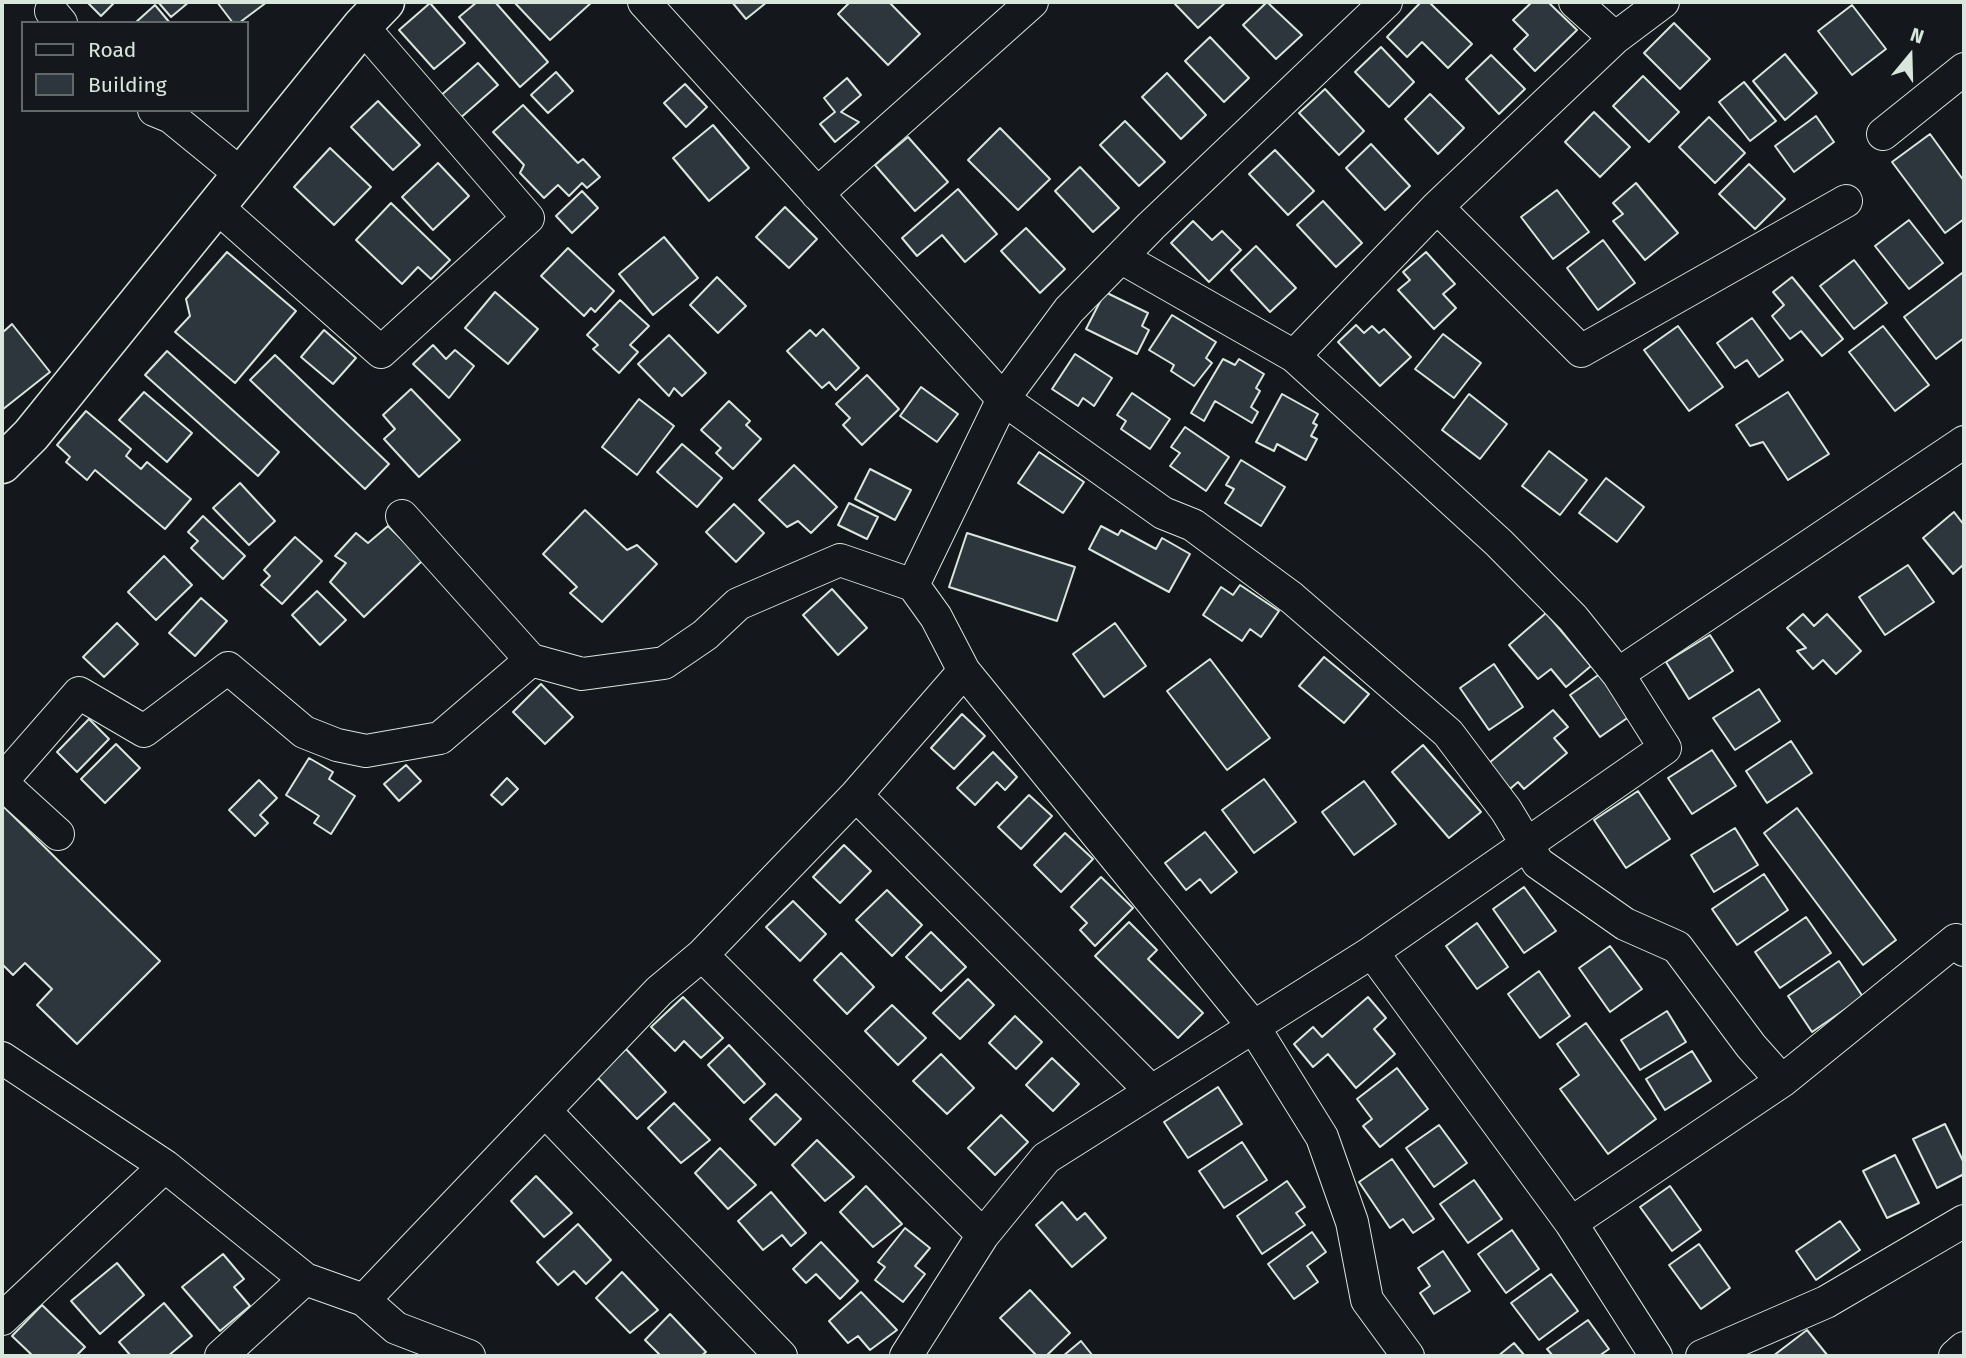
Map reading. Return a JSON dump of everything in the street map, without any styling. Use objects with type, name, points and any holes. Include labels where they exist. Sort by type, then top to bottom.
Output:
[{"type":"street","points":[[644,2],[1003,399],[1163,513],[1193,525],[1292,598],[1448,733],[1506,810],[1538,863],[1625,924],[1678,947],[1751,1046],[1782,1081]]},
{"type":"street","points":[[817,194],[1032,2]]},
{"type":"street","points":[[913,585],[1003,399],[1069,310],[1151,226],[1386,2]]},
{"type":"street","points":[[1575,2],[1615,38]]},
{"type":"street","points":[[1294,356],[1437,207],[1615,38],[1663,2]]},
{"type":"street","points":[[2,464],[31,435],[216,206],[373,14],[528,218],[381,352],[216,206]]},
{"type":"street","points":[[1883,134],[1964,69]]},
{"type":"street","points":[[159,112],[171,117],[242,175]]},
{"type":"street","points":[[1437,207],[1581,351],[1846,201]]},
{"type":"street","points":[[906,1356],[983,1235],[1046,1158],[1372,952],[1665,748],[1618,674],[1573,618],[1499,543],[1294,356],[1122,258]]},
{"type":"street","points":[[1618,674],[1964,442]]},
{"type":"street","points":[[402,516],[531,660],[582,674],[664,663],[705,635],[738,604],[839,560],[913,585],[936,617],[964,671],[1253,1026],[1322,1137],[1352,1222],[1367,1300],[1408,1356]]},
{"type":"street","points":[[58,834],[2,782],[79,693],[144,731],[228,668],[304,732],[337,745],[366,751],[440,738],[531,660]]},
{"type":"street","points":[[364,1300],[659,991],[702,955],[856,795],[964,671]]},
{"type":"street","points":[[856,795],[1150,1090]]},
{"type":"street","points":[[1571,1223],[1782,1081],[1956,940],[1964,950]]},
{"type":"street","points":[[1372,952],[1571,1223],[1656,1356]]},
{"type":"street","points":[[702,955],[983,1235]]},
{"type":"street","points":[[2,1058],[164,1166],[305,1279],[364,1300],[396,1328],[468,1356]]},
{"type":"street","points":[[546,1112],[780,1356]]},
{"type":"street","points":[[2,1319],[164,1166]]},
{"type":"street","points":[[1702,1356],[1826,1303],[1964,1221]]},
{"type":"street","points":[[221,1356],[305,1279]]},
{"type":"street","points":[[1955,1356],[1964,1348]]},
{"type":"building","points":[[87,2],[115,2],[101,16]]},
{"type":"building","points":[[158,2],[189,2],[171,17]]},
{"type":"building","points":[[217,2],[267,2],[242,21],[231,21]]},
{"type":"building","points":[[477,2],[495,2],[548,62],[520,87],[459,17]]},
{"type":"building","points":[[514,2],[592,2],[550,40]]},
{"type":"building","points":[[732,2],[767,2],[746,19]]},
{"type":"building","points":[[850,2],[889,2],[920,34],[888,65],[838,14]]},
{"type":"building","points":[[1226,2],[1198,28],[1175,4]]},
{"type":"building","points":[[1267,2],[1302,35],[1276,59],[1243,25]]},
{"type":"building","points":[[1421,2],[1429,2],[1472,44],[1448,68],[1422,42],[1407,57],[1387,37]]},
{"type":"building","points":[[1532,2],[1548,2],[1577,30],[1535,71],[1514,49],[1528,35],[1513,20]]},
{"type":"building","points":[[430,3],[465,43],[434,69],[399,30]]},
{"type":"building","points":[[155,5],[168,21],[137,21]]},
{"type":"building","points":[[1852,5],[1886,49],[1852,75],[1818,31]]},
{"type":"building","points":[[1674,23],[1710,59],[1680,89],[1644,53]]},
{"type":"building","points":[[1210,37],[1249,78],[1224,102],[1185,61]]},
{"type":"building","points":[[1381,47],[1414,82],[1389,107],[1355,72]]},
{"type":"building","points":[[1785,54],[1817,93],[1785,120],[1753,81]]},
{"type":"building","points":[[1491,55],[1525,89],[1499,114],[1466,79]]},
{"type":"building","points":[[478,63],[498,85],[458,120],[438,98]]},
{"type":"building","points":[[556,72],[573,91],[548,113],[531,95]]},
{"type":"building","points":[[1167,73],[1206,115],[1181,139],[1142,97]]},
{"type":"building","points":[[1643,76],[1679,112],[1649,142],[1613,106]]},
{"type":"building","points":[[847,78],[861,95],[841,112],[859,122],[835,142],[820,124],[835,112],[824,98]]},
{"type":"building","points":[[1744,82],[1776,121],[1750,141],[1719,102]]},
{"type":"building","points":[[685,84],[707,107],[686,127],[664,103]]},
{"type":"building","points":[[1325,89],[1364,131],[1339,155],[1299,113]]},
{"type":"building","points":[[1430,94],[1464,128],[1438,154],[1405,119]]},
{"type":"building","points":[[378,101],[420,145],[393,170],[351,127]]},
{"type":"building","points":[[523,105],[578,163],[583,159],[600,177],[587,188],[582,183],[569,196],[558,185],[544,198],[520,173],[524,165],[493,132]]},
{"type":"building","points":[[1594,112],[1630,147],[1600,177],[1565,142]]},
{"type":"building","points":[[1816,116],[1834,142],[1794,172],[1775,146]]},
{"type":"building","points":[[1709,117],[1745,153],[1715,183],[1679,147]]},
{"type":"building","points":[[1125,121],[1165,162],[1139,186],[1100,145]]},
{"type":"building","points":[[713,125],[749,168],[709,201],[673,158]]},
{"type":"building","points":[[1000,128],[1050,179],[1018,210],[968,160]]},
{"type":"building","points":[[1930,134],[1964,181],[1964,219],[1945,233],[1892,162]]},
{"type":"building","points":[[908,137],[948,182],[915,211],[875,165]]},
{"type":"building","points":[[1371,144],[1410,186],[1385,210],[1346,168]]},
{"type":"building","points":[[330,148],[371,187],[334,225],[294,187]]},
{"type":"building","points":[[1275,150],[1314,191],[1288,215],[1249,174]]},
{"type":"building","points":[[438,163],[469,196],[433,230],[402,197]]},
{"type":"building","points":[[1749,164],[1785,199],[1755,229],[1719,194]]},
{"type":"building","points":[[1080,167],[1119,208],[1093,232],[1055,191]]},
{"type":"building","points":[[1636,183],[1678,233],[1645,260],[1613,221],[1623,214],[1613,203]]},
{"type":"building","points":[[958,189],[997,234],[965,262],[942,235],[917,256],[902,238]]},
{"type":"building","points":[[1557,190],[1589,232],[1553,259],[1521,217]]},
{"type":"building","points":[[582,191],[598,208],[572,233],[556,216]]},
{"type":"building","points":[[1323,201],[1362,243],[1336,267],[1297,225]]},
{"type":"building","points":[[391,203],[450,260],[431,279],[418,267],[402,284],[356,240]]},
{"type":"building","points":[[785,207],[817,239],[789,268],[756,237]]},
{"type":"building","points":[[1909,220],[1943,263],[1909,289],[1875,246]]},
{"type":"building","points":[[1193,221],[1212,240],[1222,231],[1241,250],[1209,282],[1171,243]]},
{"type":"building","points":[[1026,228],[1065,269],[1040,293],[1001,251]]},
{"type":"building","points":[[664,237],[698,278],[653,315],[619,274]]},
{"type":"building","points":[[1603,240],[1635,283],[1598,310],[1567,268]]},
{"type":"building","points":[[1256,246],[1296,288],[1270,312],[1231,270]]},
{"type":"building","points":[[568,248],[614,291],[595,312],[591,308],[584,316],[541,276]]},
{"type":"building","points":[[227,252],[296,311],[235,383],[175,332],[190,316],[186,299]]},
{"type":"building","points":[[1426,252],[1455,284],[1443,294],[1456,308],[1434,329],[1398,290],[1410,280],[1403,272]]},
{"type":"building","points":[[1854,260],[1887,303],[1854,329],[1820,286]]},
{"type":"building","points":[[1962,273],[1964,338],[1936,359],[1904,317]]},
{"type":"building","points":[[717,277],[746,306],[718,333],[690,305]]},
{"type":"building","points":[[1792,277],[1843,339],[1822,356],[1801,331],[1790,339],[1772,316],[1784,305],[1773,292]]},
{"type":"building","points":[[495,292],[538,329],[508,364],[465,328]]},
{"type":"building","points":[[1105,292],[1148,313],[1142,326],[1149,330],[1137,354],[1086,329]]},
{"type":"building","points":[[620,300],[649,326],[630,345],[638,352],[619,373],[593,349],[598,345],[587,335]]},
{"type":"building","points":[[1172,315],[1216,342],[1206,358],[1212,363],[1194,386],[1171,371],[1174,365],[1149,350]]},
{"type":"building","points":[[1752,318],[1783,360],[1759,377],[1747,360],[1735,368],[1717,343]]},
{"type":"building","points":[[12,324],[50,372],[2,410],[2,333]]},
{"type":"building","points":[[1356,325],[1364,333],[1372,326],[1379,333],[1384,329],[1411,357],[1380,386],[1338,342]]},
{"type":"building","points":[[1678,326],[1723,387],[1689,411],[1644,350]]},
{"type":"building","points":[[1883,326],[1929,385],[1895,411],[1849,352]]},
{"type":"building","points":[[823,329],[859,368],[836,390],[829,382],[822,388],[787,351],[810,330],[816,336]]},
{"type":"building","points":[[324,330],[356,358],[333,384],[301,357]]},
{"type":"building","points":[[1443,334],[1481,363],[1454,398],[1415,369]]},
{"type":"building","points":[[669,335],[706,373],[682,396],[674,388],[669,396],[638,364]]},
{"type":"building","points":[[433,345],[446,359],[455,350],[474,366],[449,398],[413,364]]},
{"type":"building","points":[[167,351],[279,452],[258,476],[145,375]]},
{"type":"building","points":[[1075,354],[1112,378],[1094,406],[1083,398],[1078,406],[1052,389]]},
{"type":"building","points":[[275,355],[389,464],[365,489],[250,380]]},
{"type":"building","points":[[1223,359],[1235,365],[1239,359],[1264,374],[1256,388],[1260,391],[1251,407],[1258,412],[1252,423],[1215,401],[1204,421],[1191,413]]},
{"type":"building","points":[[867,375],[899,409],[862,445],[843,425],[850,418],[836,404]]},
{"type":"building","points":[[921,387],[958,414],[937,442],[900,416]]},
{"type":"building","points":[[411,389],[460,440],[419,477],[384,439],[395,429],[383,415]]},
{"type":"building","points":[[144,392],[192,433],[167,462],[119,420]]},
{"type":"building","points":[[1788,392],[1829,454],[1788,480],[1763,442],[1750,446],[1736,425]]},
{"type":"building","points":[[1132,393],[1170,419],[1150,449],[1121,429],[1126,421],[1117,415]]},
{"type":"building","points":[[1282,394],[1318,414],[1313,423],[1317,425],[1311,436],[1317,439],[1306,460],[1277,444],[1274,451],[1256,442]]},
{"type":"building","points":[[1469,394],[1507,424],[1480,459],[1442,430]]},
{"type":"building","points":[[639,399],[674,426],[637,475],[602,447]]},
{"type":"building","points":[[729,401],[750,421],[746,425],[761,439],[733,469],[716,453],[721,448],[701,430]]},
{"type":"building","points":[[86,411],[131,449],[126,456],[141,469],[147,462],[191,499],[165,529],[95,470],[87,480],[66,462],[70,457],[57,445]]},
{"type":"building","points":[[1185,427],[1229,457],[1206,491],[1170,466],[1180,453],[1171,447]]},
{"type":"building","points":[[682,444],[722,478],[697,507],[657,472]]},
{"type":"building","points":[[1549,451],[1587,480],[1560,515],[1522,486]]},
{"type":"building","points":[[1039,452],[1084,482],[1063,513],[1018,483]]},
{"type":"building","points":[[1241,460],[1285,487],[1261,526],[1225,503],[1234,489],[1226,485]]},
{"type":"building","points":[[794,465],[837,507],[811,533],[798,521],[787,527],[759,500]]},
{"type":"building","points":[[870,469],[911,490],[895,520],[855,499]]},
{"type":"building","points":[[1606,478],[1644,507],[1617,542],[1579,513]]},
{"type":"building","points":[[240,483],[275,521],[249,545],[213,508]]},
{"type":"building","points":[[849,503],[878,517],[867,539],[838,525]]},
{"type":"building","points":[[734,504],[764,533],[736,562],[706,532]]},
{"type":"building","points":[[585,510],[627,550],[637,545],[657,564],[602,622],[570,593],[577,587],[543,554]]},
{"type":"building","points":[[1954,512],[1964,525],[1964,564],[1953,574],[1923,538]]},
{"type":"building","points":[[203,516],[245,556],[223,579],[191,548],[198,541],[188,532]]},
{"type":"building","points":[[388,526],[423,560],[364,617],[330,582],[346,563],[335,556],[356,533],[368,543]]},
{"type":"building","points":[[1101,526],[1118,535],[1121,530],[1156,549],[1162,538],[1190,554],[1169,592],[1089,549]]},
{"type":"building","points":[[967,533],[1075,567],[1057,621],[949,587]]},
{"type":"building","points":[[295,537],[322,561],[282,604],[261,585],[270,576],[264,570]]},
{"type":"building","points":[[164,556],[192,585],[156,620],[128,592]]},
{"type":"building","points":[[1908,565],[1934,602],[1885,635],[1859,597]]},
{"type":"building","points":[[1240,585],[1279,611],[1261,637],[1250,629],[1242,641],[1203,615],[1221,587],[1233,595]]},
{"type":"building","points":[[832,589],[867,628],[838,655],[803,615]]},
{"type":"building","points":[[317,591],[346,620],[320,645],[292,615]]},
{"type":"building","points":[[201,598],[227,621],[195,656],[169,633]]},
{"type":"building","points":[[1546,613],[1591,666],[1566,687],[1551,669],[1538,679],[1509,645]]},
{"type":"building","points":[[1803,614],[1814,626],[1827,614],[1861,651],[1836,674],[1823,660],[1813,669],[1797,651],[1806,648],[1787,628]]},
{"type":"building","points":[[117,623],[138,644],[104,677],[83,657]]},
{"type":"building","points":[[1115,623],[1146,666],[1104,697],[1073,654]]},
{"type":"building","points":[[1710,635],[1733,671],[1689,699],[1666,662]]},
{"type":"building","points":[[1324,657],[1369,694],[1344,723],[1299,686]]},
{"type":"building","points":[[1210,659],[1270,738],[1227,770],[1167,691]]},
{"type":"building","points":[[1494,664],[1523,707],[1489,730],[1460,688]]},
{"type":"building","points":[[1604,671],[1633,714],[1600,737],[1570,695]]},
{"type":"building","points":[[541,684],[573,717],[545,744],[513,712]]},
{"type":"building","points":[[1759,689],[1780,721],[1735,750],[1713,718]]},
{"type":"building","points":[[1553,710],[1568,727],[1554,738],[1567,753],[1524,789],[1518,782],[1510,789],[1489,763]]},
{"type":"building","points":[[962,714],[985,736],[954,769],[931,748]]},
{"type":"building","points":[[89,719],[109,739],[77,772],[57,752]]},
{"type":"building","points":[[1791,741],[1812,773],[1767,803],[1746,771]]},
{"type":"building","points":[[116,744],[140,768],[105,803],[81,779]]},
{"type":"building","points":[[1423,745],[1481,812],[1449,838],[1392,772]]},
{"type":"building","points":[[1712,750],[1736,786],[1692,814],[1668,778]]},
{"type":"building","points":[[993,752],[1017,777],[1005,790],[997,782],[975,805],[957,788]]},
{"type":"building","points":[[309,758],[333,772],[329,779],[355,796],[331,834],[314,823],[319,816],[286,795]]},
{"type":"building","points":[[406,765],[421,781],[399,801],[384,784]]},
{"type":"building","points":[[507,778],[518,789],[502,805],[491,795]]},
{"type":"building","points":[[1264,779],[1296,822],[1254,853],[1222,810]]},
{"type":"building","points":[[259,780],[277,798],[260,815],[268,823],[255,836],[229,810]]},
{"type":"building","points":[[1364,781],[1396,824],[1354,855],[1322,812]]},
{"type":"building","points":[[1638,791],[1670,839],[1626,868],[1594,820]]},
{"type":"building","points":[[1029,795],[1052,816],[1021,849],[998,827]]},
{"type":"building","points":[[2,805],[160,961],[77,1044],[37,1005],[52,989],[25,963],[13,975],[2,964]]},
{"type":"building","points":[[1797,808],[1896,940],[1863,965],[1764,833]]},
{"type":"building","points":[[1735,828],[1758,865],[1714,892],[1691,855]]},
{"type":"building","points":[[1205,832],[1237,872],[1211,893],[1200,879],[1186,890],[1165,863]]},
{"type":"building","points":[[1065,833],[1093,859],[1061,892],[1034,865]]},
{"type":"building","points":[[844,845],[871,871],[840,903],[813,877]]},
{"type":"building","points":[[1764,874],[1788,910],[1737,945],[1712,909]]},
{"type":"building","points":[[1101,877],[1133,908],[1095,946],[1080,930],[1087,923],[1071,907]]},
{"type":"building","points":[[1524,887],[1556,931],[1524,953],[1493,909]]},
{"type":"building","points":[[887,890],[922,925],[892,956],[856,920]]},
{"type":"building","points":[[793,901],[826,934],[800,961],[766,927]]},
{"type":"building","points":[[1806,917],[1831,953],[1780,988],[1755,952]]},
{"type":"building","points":[[1129,922],[1157,950],[1148,959],[1203,1013],[1178,1038],[1095,956]]},
{"type":"building","points":[[1477,923],[1508,967],[1477,989],[1446,946]]},
{"type":"building","points":[[931,932],[966,967],[941,991],[906,957]]},
{"type":"building","points":[[1610,946],[1642,989],[1610,1012],[1579,968]]},
{"type":"building","points":[[841,953],[874,987],[847,1014],[814,980]]},
{"type":"building","points":[[1839,961],[1863,997],[1812,1032],[1788,996]]},
{"type":"building","points":[[1539,971],[1570,1016],[1540,1038],[1508,994]]},
{"type":"building","points":[[968,979],[994,1005],[960,1039],[933,1013]]},
{"type":"building","points":[[683,997],[723,1038],[701,1058],[684,1041],[675,1051],[651,1027]]},
{"type":"building","points":[[1368,997],[1386,1018],[1374,1029],[1395,1054],[1356,1088],[1328,1054],[1313,1067],[1294,1044],[1313,1027],[1322,1037]]},
{"type":"building","points":[[892,1005],[926,1038],[898,1065],[865,1031]]},
{"type":"building","points":[[1667,1011],[1686,1042],[1640,1070],[1621,1040]]},
{"type":"building","points":[[1015,1016],[1042,1042],[1016,1069],[989,1043]]},
{"type":"building","points":[[1586,1023],[1656,1119],[1608,1154],[1560,1089],[1579,1075],[1557,1044]]},
{"type":"building","points":[[729,1045],[765,1084],[744,1103],[708,1065]]},
{"type":"building","points":[[626,1049],[666,1092],[637,1119],[597,1077]]},
{"type":"building","points":[[1692,1051],[1711,1081],[1665,1110],[1646,1079]]},
{"type":"building","points":[[941,1054],[974,1088],[947,1114],[913,1081]]},
{"type":"building","points":[[1052,1058],[1079,1084],[1053,1111],[1026,1085]]},
{"type":"building","points":[[1397,1068],[1428,1109],[1380,1147],[1363,1126],[1372,1119],[1357,1099]]},
{"type":"building","points":[[1218,1087],[1242,1124],[1188,1158],[1164,1122]]},
{"type":"building","points":[[776,1094],[801,1119],[775,1145],[750,1119]]},
{"type":"building","points":[[674,1103],[710,1140],[681,1163],[648,1128]]},
{"type":"building","points":[[1001,1115],[1028,1142],[995,1175],[968,1148]]},
{"type":"building","points":[[1945,1124],[1964,1163],[1964,1174],[1937,1188],[1913,1139]]},
{"type":"building","points":[[1439,1125],[1467,1163],[1434,1187],[1406,1148]]},
{"type":"building","points":[[817,1140],[854,1177],[825,1201],[792,1165]]},
{"type":"building","points":[[1242,1142],[1267,1180],[1224,1208],[1199,1171]]},
{"type":"building","points":[[720,1148],[756,1185],[728,1209],[695,1173]]},
{"type":"building","points":[[1895,1155],[1919,1203],[1887,1218],[1863,1171]]},
{"type":"building","points":[[1392,1159],[1434,1219],[1413,1233],[1403,1219],[1390,1228],[1359,1182]]},
{"type":"building","points":[[536,1176],[572,1213],[544,1237],[511,1201]]},
{"type":"building","points":[[1474,1180],[1502,1219],[1468,1243],[1440,1204]]},
{"type":"building","points":[[1287,1181],[1305,1207],[1296,1213],[1305,1225],[1262,1254],[1237,1216]]},
{"type":"building","points":[[866,1186],[902,1224],[873,1247],[840,1212]]},
{"type":"building","points":[[1670,1186],[1701,1230],[1672,1251],[1640,1207]]},
{"type":"building","points":[[771,1192],[806,1233],[791,1246],[782,1235],[763,1250],[738,1221]]},
{"type":"building","points":[[1062,1202],[1077,1220],[1085,1213],[1106,1238],[1072,1267],[1036,1225]]},
{"type":"building","points":[[1840,1221],[1860,1250],[1816,1280],[1796,1251]]},
{"type":"building","points":[[578,1224],[611,1260],[586,1284],[574,1271],[558,1285],[537,1262]]},
{"type":"building","points":[[905,1228],[930,1248],[915,1266],[925,1274],[903,1302],[875,1280],[885,1267],[878,1262]]},
{"type":"building","points":[[1512,1230],[1539,1269],[1506,1293],[1478,1254]]},
{"type":"building","points":[[1312,1232],[1326,1252],[1307,1266],[1318,1282],[1294,1299],[1268,1264]]},
{"type":"building","points":[[821,1242],[858,1281],[840,1299],[816,1274],[806,1283],[793,1269]]},
{"type":"building","points":[[1699,1244],[1730,1288],[1701,1309],[1669,1265]]},
{"type":"building","points":[[1443,1251],[1470,1291],[1434,1314],[1420,1293],[1430,1286],[1418,1268]]},
{"type":"building","points":[[223,1254],[244,1279],[234,1287],[250,1306],[220,1331],[182,1287]]},
{"type":"building","points":[[117,1263],[144,1295],[100,1334],[71,1301]]},
{"type":"building","points":[[622,1272],[658,1310],[630,1333],[596,1298]]},
{"type":"building","points":[[1551,1274],[1578,1311],[1539,1340],[1511,1303]]},
{"type":"building","points":[[1030,1290],[1070,1333],[1046,1356],[1037,1356],[1000,1318]]},
{"type":"building","points":[[861,1292],[897,1330],[870,1350],[858,1336],[848,1343],[829,1321]]},
{"type":"building","points":[[164,1303],[192,1336],[168,1356],[131,1356],[119,1342]]},
{"type":"building","points":[[42,1305],[85,1347],[76,1356],[33,1356],[12,1336]]},
{"type":"building","points":[[670,1314],[706,1352],[701,1356],[661,1356],[645,1340]]},
{"type":"building","points":[[1588,1320],[1609,1349],[1599,1356],[1553,1356],[1547,1349]]},
{"type":"building","points":[[1807,1330],[1828,1356],[1773,1356]]},
{"type":"building","points":[[1081,1341],[1093,1356],[1063,1356]]},
{"type":"building","points":[[1514,1343],[1525,1356],[1498,1356]]}]
